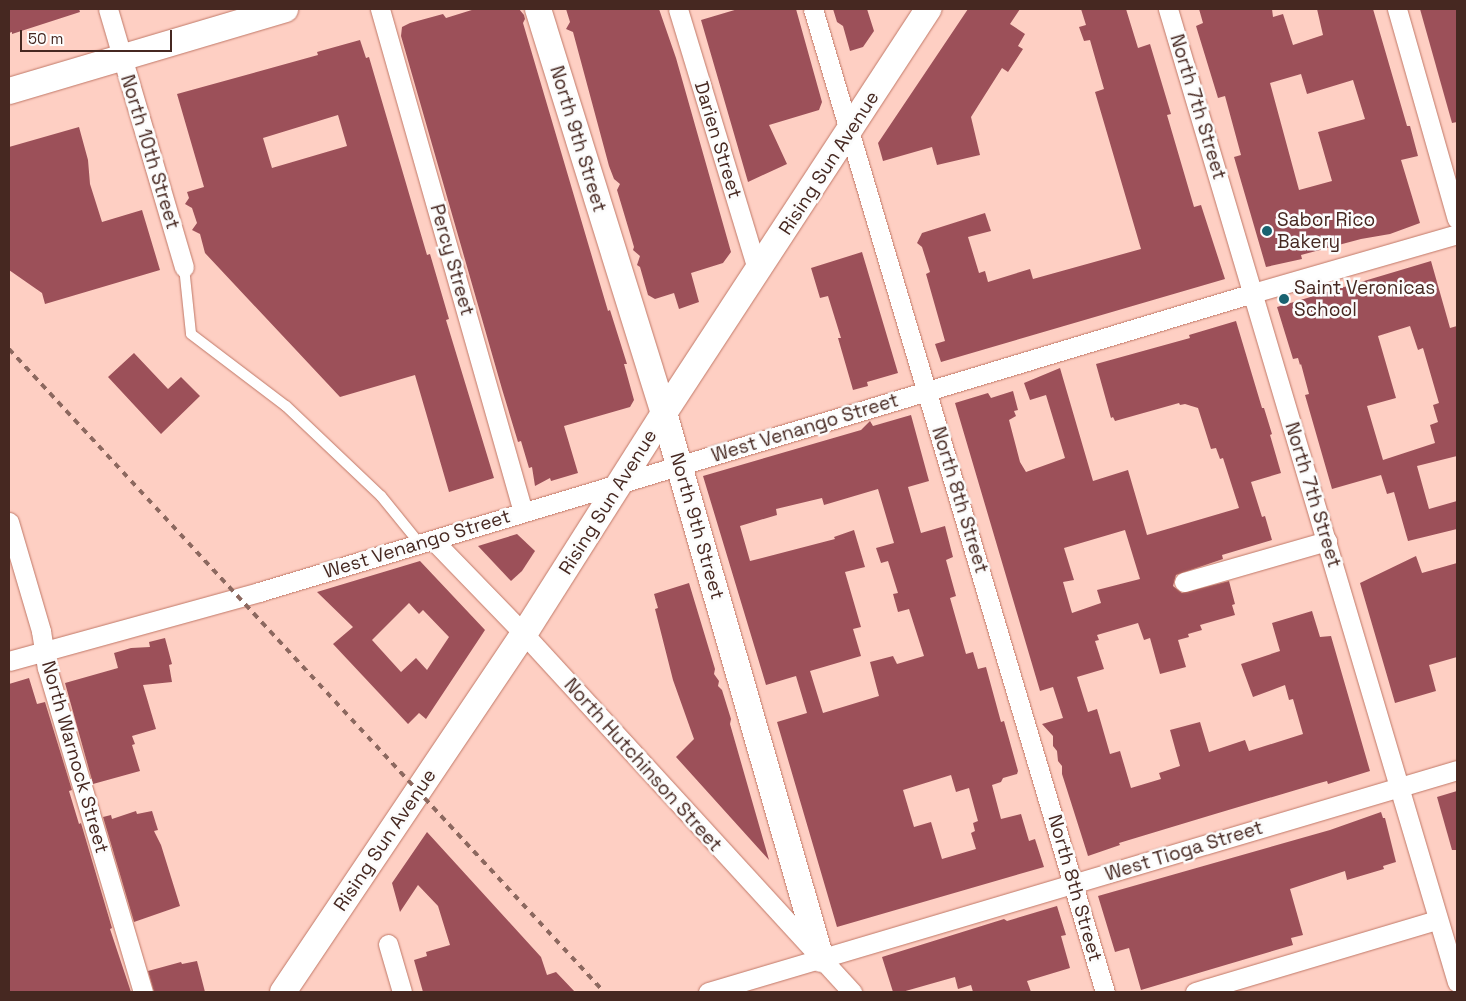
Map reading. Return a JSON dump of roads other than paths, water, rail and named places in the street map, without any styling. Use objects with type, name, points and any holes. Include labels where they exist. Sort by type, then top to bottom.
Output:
[{"type":"street","name":"North 10th Street","points":[[108,9],[184,267]]},
{"type":"street","points":[[9,91],[257,13],[285,9]]},
{"type":"street","name":"Percy Street","points":[[380,9],[523,512]]},
{"type":"street","name":"North 9th Street","points":[[538,9],[664,413],[821,960]]},
{"type":"street","name":"Darien Street","points":[[678,9],[758,272]]},
{"type":"street","name":"North 8th Street","points":[[813,9],[1075,884],[1105,992]]},
{"type":"street","name":"Rising Sun Avenue","points":[[283,992],[524,634],[621,484],[664,413],[758,272],[928,9]]},
{"type":"street","name":"North 7th Street","points":[[1168,9],[1438,920],[1452,948],[1457,982]]},
{"type":"street","points":[[1397,9],[1457,219]]},
{"type":"street","name":"West Venango Street","points":[[9,662],[46,650],[238,598],[1253,293],[1457,234]]},
{"type":"street","name":"North Warnock Street","points":[[9,522],[46,650],[48,668],[143,992]]},
{"type":"street","points":[[1184,582],[1327,541]]},
{"type":"street","name":"North Hutchinson Street","points":[[427,542],[524,634],[852,992]]},
{"type":"street","name":"West Tioga Street","points":[[708,992],[1457,770]]},
{"type":"street","points":[[1195,992],[1438,920]]},
{"type":"street","points":[[388,944],[402,992]]},
{"type":"lane","points":[[184,267],[191,334],[286,406],[427,542]]},
{"type":"railway","points":[[9,349],[604,992]]},
{"type":"place","name":"Sabor Rico Bakery","points":[[1267,231]]},
{"type":"place","name":"Saint Veronicas School","points":[[1284,299]]}]
